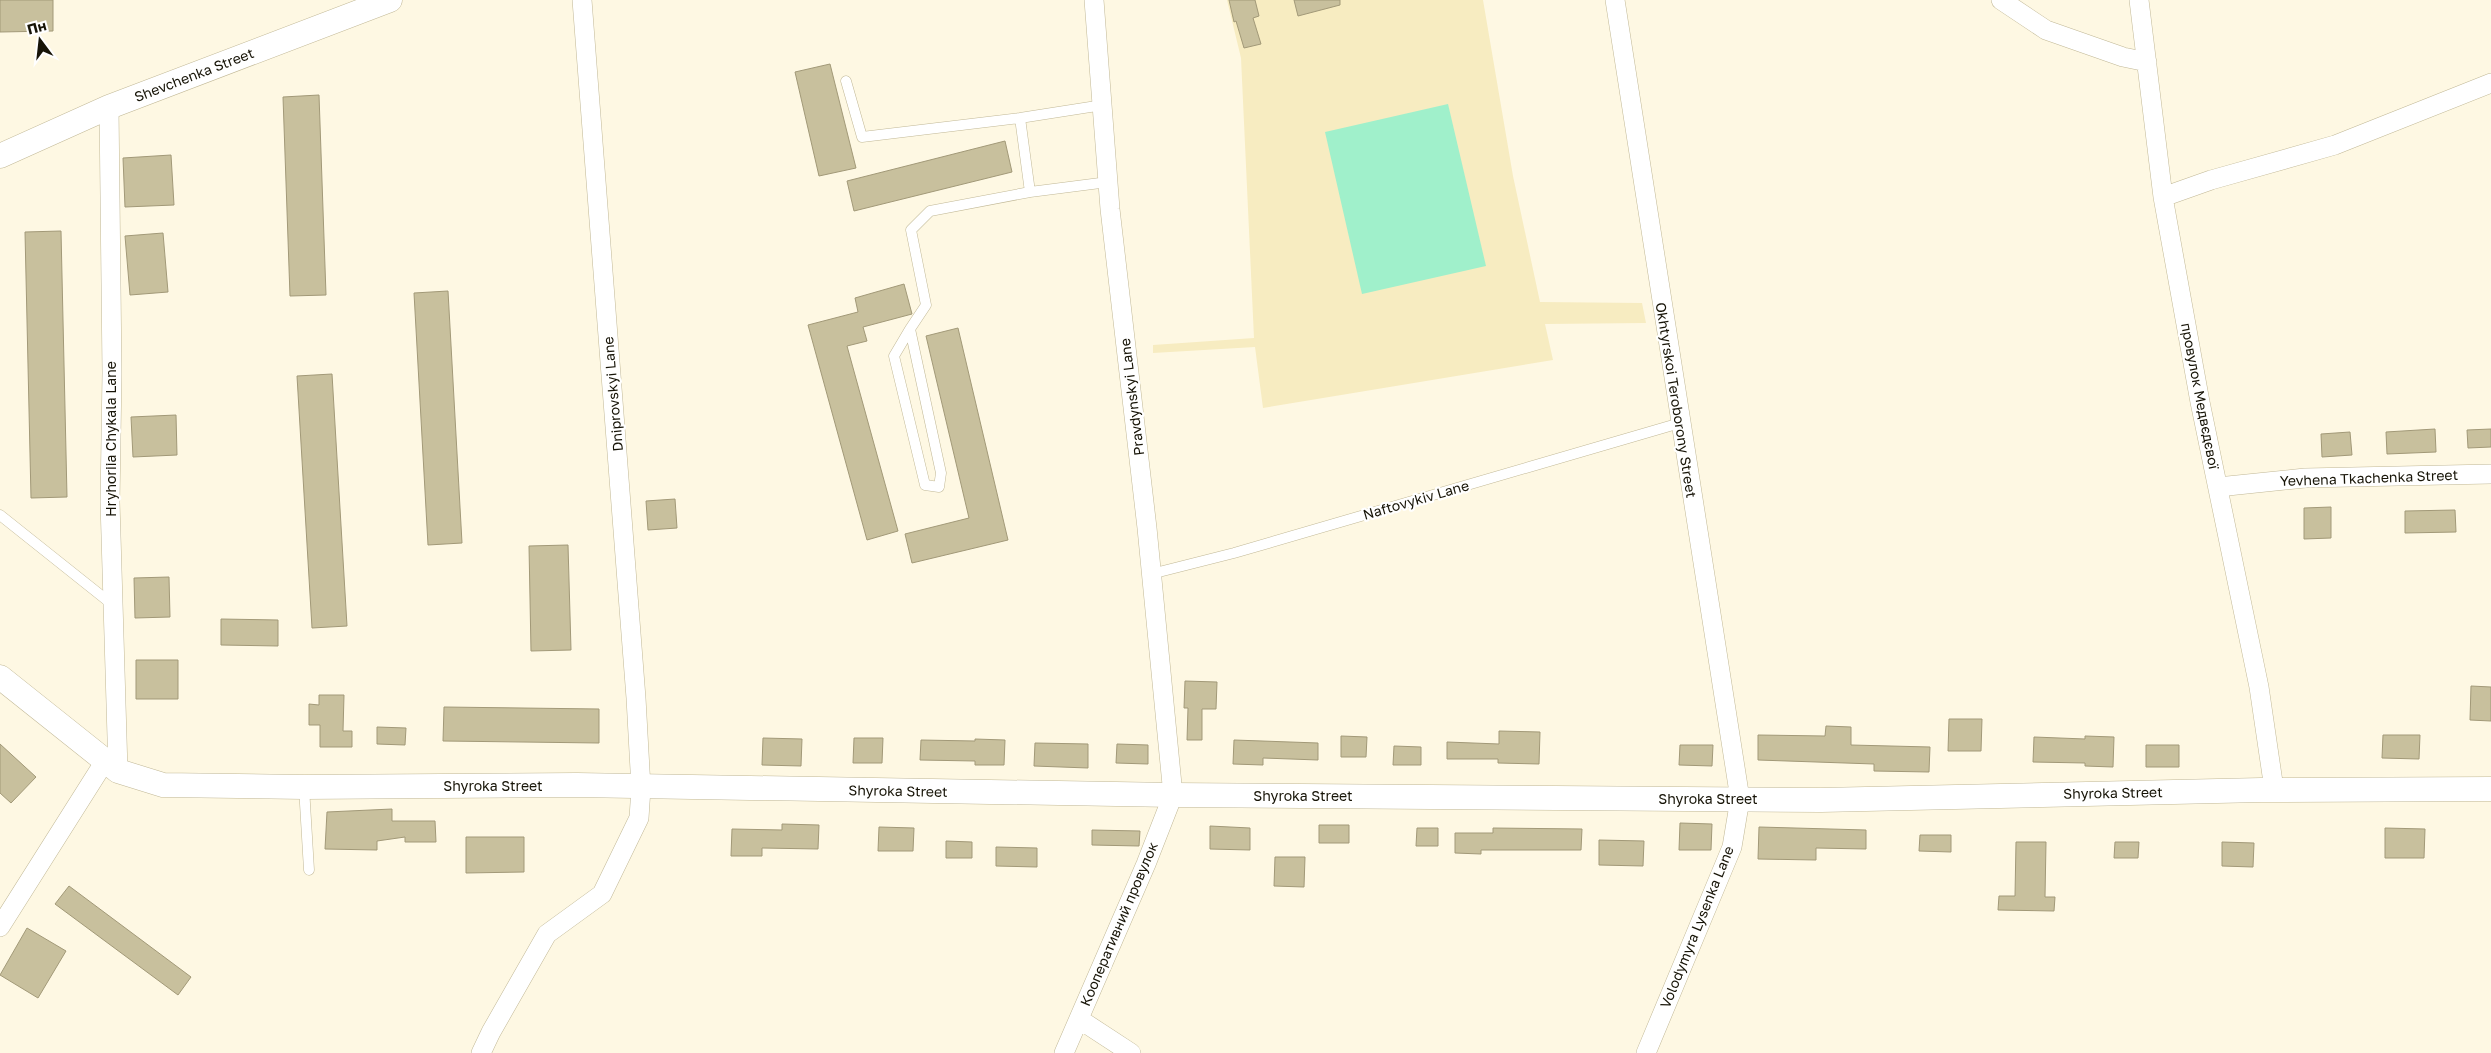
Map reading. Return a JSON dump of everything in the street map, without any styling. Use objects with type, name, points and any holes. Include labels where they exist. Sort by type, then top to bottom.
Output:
[{"type":"street","name":"Shevchenka Street","points":[[0,156],[109,107],[390,0]]},
{"type":"street","name":"Dniprovskyi Lane","points":[[481,1053],[547,934],[602,894],[639,818],[641,788],[589,67],[582,0]]},
{"type":"street","name":"Pravdynskyi Lane","points":[[1094,0],[1108,182],[1173,795]]},
{"type":"street","name":"Okhtyrskoi Teroborony Street","points":[[1615,0],[1740,799]]},
{"type":"street","points":[[2001,0],[2046,30],[2123,57],[2147,62]]},
{"type":"street","name":"провулок Медвєдєвої","points":[[2139,0],[2163,197],[2218,487],[2259,687],[2274,789]]},
{"type":"street","points":[[2163,197],[2211,180],[2335,145],[2491,82]]},
{"type":"street","name":"Hryhoriia Chykala Lane","points":[[109,107],[112,363],[110,502],[113,605],[111,766]]},
{"type":"street","name":"Yevhena Tkachenka Street","points":[[2218,487],[2305,478],[2491,474]]},
{"type":"street","points":[[0,677],[111,766],[0,927]]},
{"type":"street","name":"Shyroka Street","points":[[111,766],[162,785],[304,787],[548,785],[641,788],[1173,795],[1831,800],[2274,789],[2491,789]]},
{"type":"street","name":"Кооперативний провулок","points":[[1064,1053],[1146,864],[1173,795]]},
{"type":"street","name":"Volodymyra Lysenka Lane","points":[[1646,1053],[1732,847],[1740,799]]},
{"type":"street","points":[[1079,1019],[1131,1053]]},
{"type":"lane","points":[[846,81],[862,138],[1020,118],[1103,104]]},
{"type":"lane","points":[[1020,118],[1030,192]]},
{"type":"lane","points":[[910,329],[941,473],[939,487],[926,485],[894,356],[910,329],[926,304],[911,230],[930,211],[1030,192],[1108,182]]},
{"type":"lane","name":"Naftovykiv Lane","points":[[1151,574],[1234,553],[1680,423]]},
{"type":"lane","points":[[0,515],[113,605]]},
{"type":"lane","points":[[304,787],[309,870]]},
{"type":"shaded area","points":[[1227,0],[1483,0],[1513,176],[1540,302],[1642,303],[1646,323],[1545,324],[1553,360],[1263,408],[1255,347],[1153,353],[1153,345],[1254,338],[1241,58]]},
{"type":"green space","points":[[1448,104],[1486,266],[1362,294],[1325,132]]},
{"type":"building","points":[[0,0],[53,0],[53,31],[0,32]]},
{"type":"building","points":[[1229,0],[1255,0],[1259,16],[1253,18],[1261,44],[1244,48],[1236,21],[1234,22]]},
{"type":"building","points":[[1294,0],[1340,0],[1340,5],[1298,16]]},
{"type":"building","points":[[830,64],[856,168],[819,176],[795,72]]},
{"type":"building","points":[[319,95],[326,295],[290,296],[283,97]]},
{"type":"building","points":[[1005,141],[1012,172],[854,211],[847,181]]},
{"type":"building","points":[[171,155],[174,205],[125,207],[123,158]]},
{"type":"building","points":[[61,231],[67,497],[31,498],[25,232]]},
{"type":"building","points":[[163,233],[168,292],[130,295],[125,236]]},
{"type":"building","points":[[904,284],[912,314],[863,327],[867,341],[847,346],[898,531],[867,540],[808,325],[858,312],[855,298]]},
{"type":"building","points":[[448,291],[462,543],[428,545],[414,293]]},
{"type":"building","points":[[958,328],[1008,540],[912,563],[905,534],[969,518],[926,336]]},
{"type":"building","points":[[332,374],[347,626],[312,628],[297,376]]},
{"type":"building","points":[[176,415],[177,455],[133,457],[131,417]]},
{"type":"building","points":[[2435,429],[2436,452],[2387,454],[2386,432]]},
{"type":"building","points":[[2491,429],[2491,447],[2468,448],[2467,430]]},
{"type":"building","points":[[2350,432],[2352,455],[2322,457],[2321,434]]},
{"type":"building","points":[[675,499],[677,528],[648,530],[646,501]]},
{"type":"building","points":[[2331,507],[2331,538],[2304,539],[2304,508]]},
{"type":"building","points":[[2455,510],[2456,532],[2405,533],[2405,511]]},
{"type":"building","points":[[568,545],[571,650],[531,651],[529,546]]},
{"type":"building","points":[[169,577],[170,617],[135,618],[134,578]]},
{"type":"building","points":[[221,619],[278,620],[278,646],[221,645]]},
{"type":"building","points":[[136,660],[178,660],[178,699],[136,699]]},
{"type":"building","points":[[1185,681],[1217,682],[1216,709],[1202,709],[1202,740],[1187,740],[1188,708],[1184,708]]},
{"type":"building","points":[[2471,686],[2491,687],[2491,721],[2470,720]]},
{"type":"building","points":[[319,695],[344,695],[343,731],[352,731],[352,747],[320,747],[320,725],[309,725],[309,704],[319,705]]},
{"type":"building","points":[[444,707],[599,709],[599,743],[443,741]]},
{"type":"building","points":[[1949,719],[1982,719],[1981,751],[1948,751]]},
{"type":"building","points":[[1826,726],[1851,727],[1851,745],[1930,747],[1929,772],[1874,771],[1874,764],[1758,760],[1758,735],[1825,736]]},
{"type":"building","points":[[377,727],[406,728],[405,745],[377,744]]},
{"type":"building","points":[[1499,731],[1540,732],[1539,764],[1498,763],[1498,759],[1447,759],[1447,742],[1499,744]]},
{"type":"building","points":[[2383,735],[2420,735],[2419,759],[2382,758]]},
{"type":"building","points":[[1341,736],[1367,737],[1366,757],[1341,757]]},
{"type":"building","points":[[2085,736],[2114,737],[2113,767],[2085,766],[2085,763],[2033,762],[2034,737],[2085,739]]},
{"type":"building","points":[[763,738],[802,739],[801,766],[762,765]]},
{"type":"building","points":[[854,738],[883,738],[882,763],[853,763]]},
{"type":"building","points":[[975,739],[1005,740],[1004,765],[975,765],[975,761],[920,760],[921,740],[975,741]]},
{"type":"building","points":[[1234,740],[1318,743],[1318,760],[1263,758],[1263,765],[1233,764]]},
{"type":"building","points":[[1035,743],[1088,744],[1088,768],[1034,766]]},
{"type":"building","points":[[0,744],[36,777],[11,803],[0,793]]},
{"type":"building","points":[[1117,744],[1148,745],[1148,764],[1116,763]]},
{"type":"building","points":[[1680,745],[1713,745],[1712,766],[1679,765]]},
{"type":"building","points":[[2146,745],[2179,745],[2179,767],[2146,767]]},
{"type":"building","points":[[1394,746],[1421,747],[1421,765],[1393,765]]},
{"type":"building","points":[[392,809],[392,821],[435,821],[436,842],[405,842],[405,837],[377,841],[377,850],[325,849],[327,812]]},
{"type":"building","points":[[1680,823],[1712,824],[1711,850],[1679,850]]},
{"type":"building","points":[[782,824],[819,825],[818,849],[762,848],[762,856],[731,856],[732,829],[782,830]]},
{"type":"building","points":[[1319,825],[1349,825],[1349,843],[1319,843]]},
{"type":"building","points":[[1210,826],[1250,828],[1250,850],[1210,849]]},
{"type":"building","points":[[879,827],[914,828],[913,851],[878,851]]},
{"type":"building","points":[[1759,827],[1866,830],[1866,849],[1816,848],[1816,860],[1758,859]]},
{"type":"building","points":[[1417,828],[1438,828],[1438,846],[1416,846]]},
{"type":"building","points":[[1493,828],[1582,829],[1581,850],[1481,850],[1481,854],[1455,853],[1455,833],[1493,833]]},
{"type":"building","points":[[2385,828],[2425,829],[2424,858],[2385,858]]},
{"type":"building","points":[[1092,830],[1140,831],[1139,846],[1092,845]]},
{"type":"building","points":[[1920,835],[1951,835],[1951,852],[1919,851]]},
{"type":"building","points":[[466,837],[524,837],[524,872],[466,873]]},
{"type":"building","points":[[1599,840],[1644,841],[1643,866],[1599,865]]},
{"type":"building","points":[[946,841],[972,842],[972,858],[946,858]]},
{"type":"building","points":[[2016,842],[2046,842],[2045,897],[2055,897],[2054,911],[1998,910],[1999,896],[2015,896]]},
{"type":"building","points":[[2115,842],[2139,842],[2138,858],[2114,858]]},
{"type":"building","points":[[2222,842],[2254,843],[2253,867],[2222,866]]},
{"type":"building","points":[[996,847],[1037,848],[1037,867],[996,866]]},
{"type":"building","points":[[1275,857],[1305,857],[1304,887],[1274,886]]},
{"type":"building","points":[[69,886],[191,977],[178,995],[55,904]]},
{"type":"building","points":[[27,928],[66,951],[38,998],[0,975]]}]
